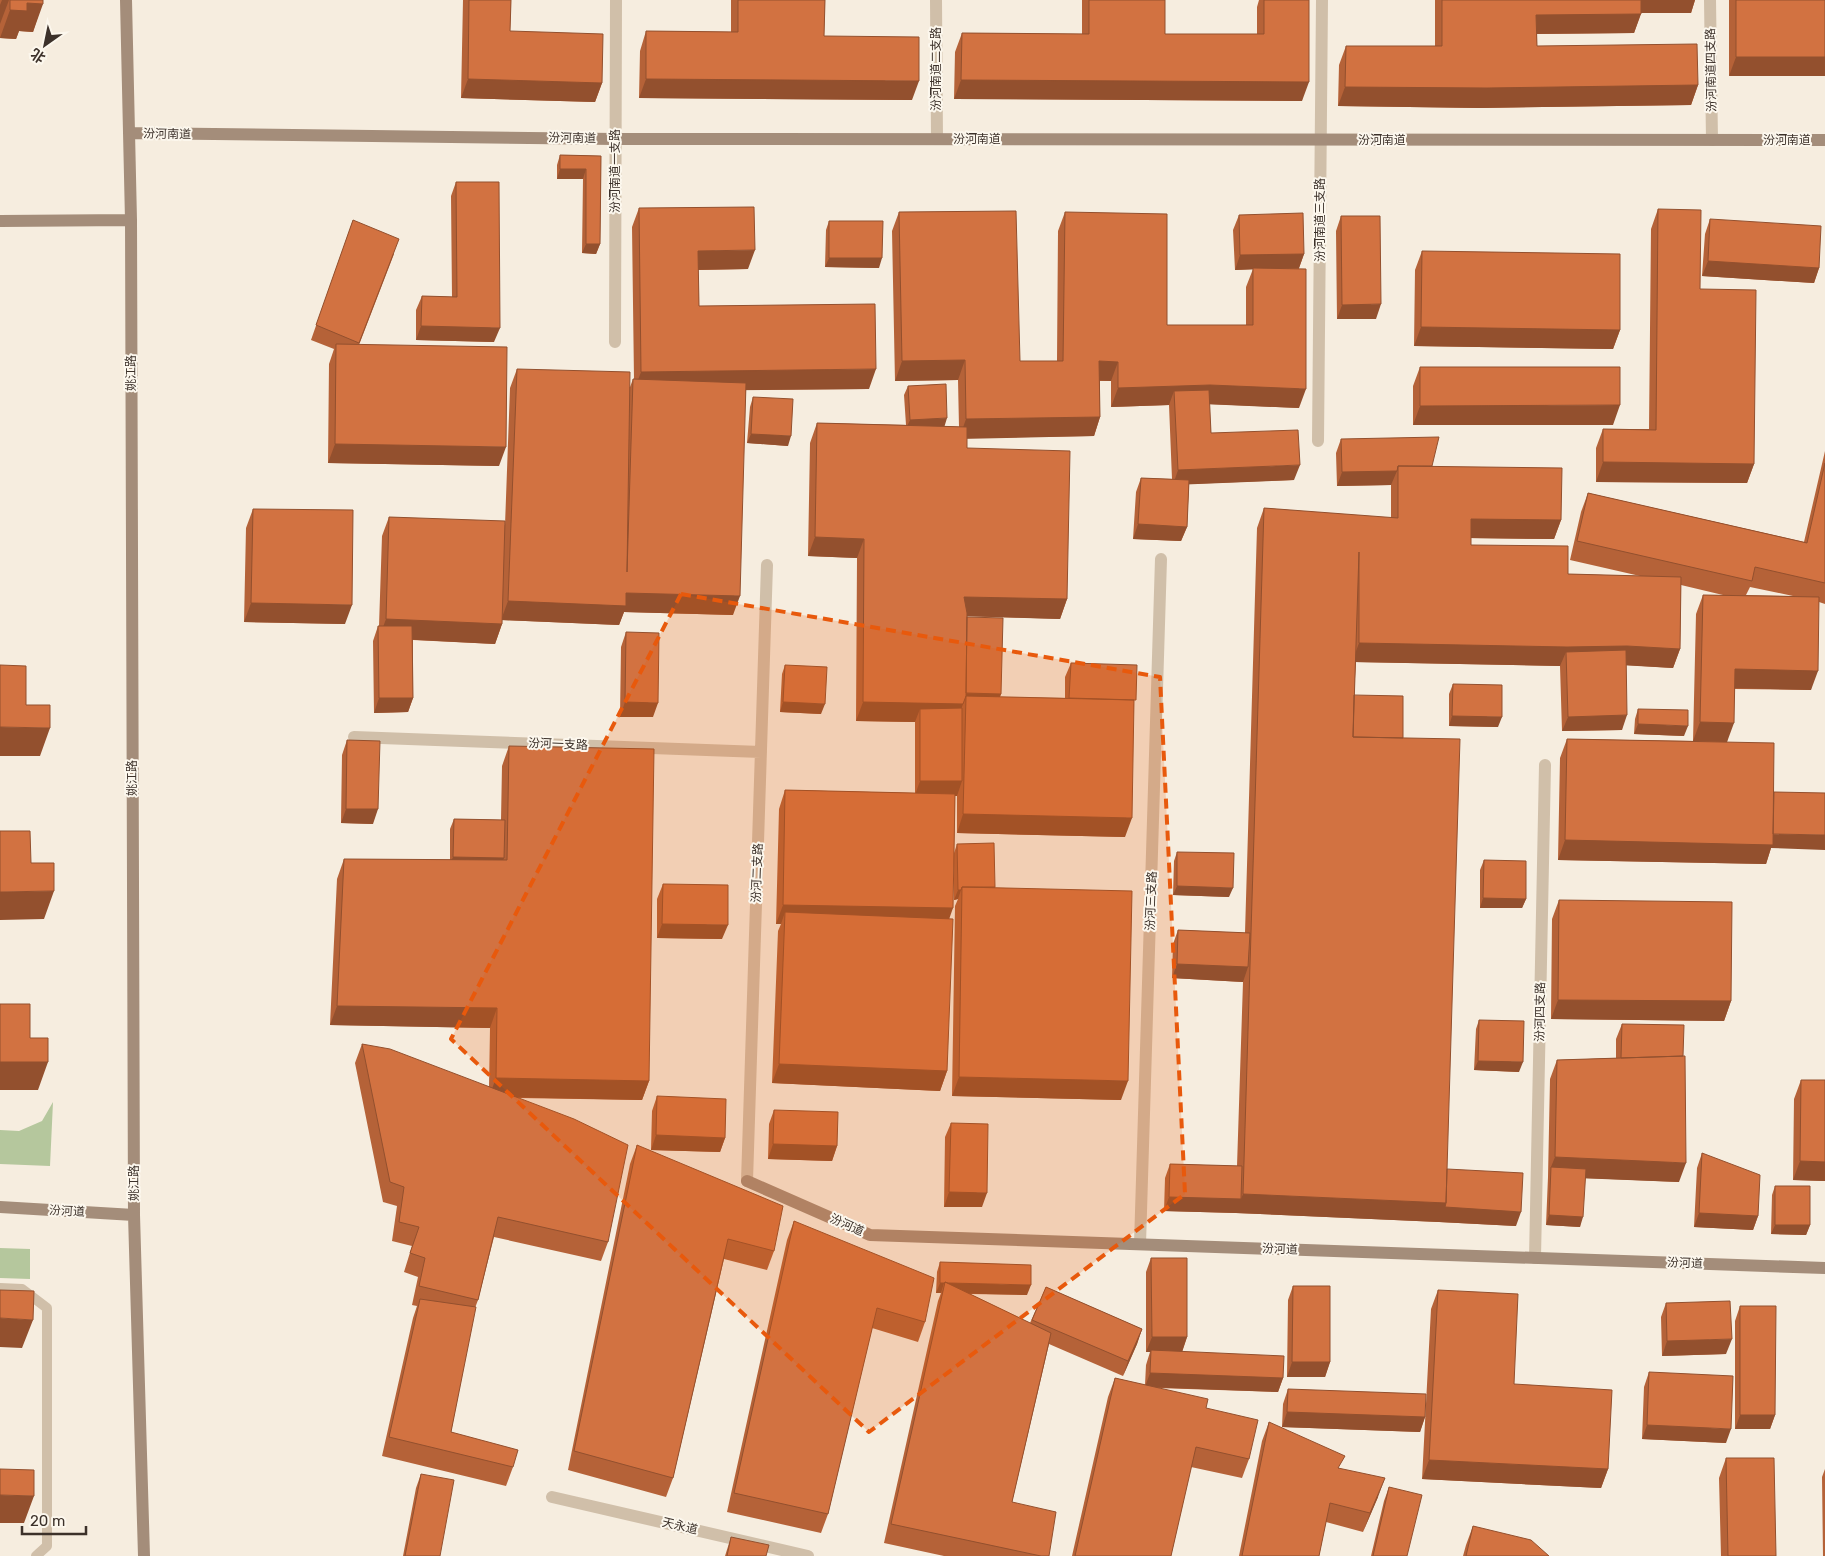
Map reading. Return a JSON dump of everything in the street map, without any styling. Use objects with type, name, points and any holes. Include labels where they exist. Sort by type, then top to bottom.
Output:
[{"type":"street","name":"姚江路","points":[[126,0],[131,220],[134,1215],[144,1556]]},
{"type":"street","name":"汾河南道一支路","points":[[615,342],[616,0]]},
{"type":"street","name":"汾河南道二支路","points":[[936,0],[937,139]]},
{"type":"street","name":"汾河南道三支路","points":[[1318,441],[1322,0]]},
{"type":"street","name":"汾河南道四支路","points":[[1710,0],[1712,140]]},
{"type":"street","name":"汾河南道","points":[[129,133],[615,139],[1825,140]]},
{"type":"street","points":[[0,220],[131,220]]},
{"type":"street","name":"汾河三支路","points":[[1140,1244],[1161,558]]},
{"type":"street","name":"汾河二支路","points":[[746,1181],[767,565]]},
{"type":"street","name":"汾河一支路","points":[[354,736],[761,752]]},
{"type":"street","name":"汾河四支路","points":[[1535,1258],[1545,765]]},
{"type":"street","name":"汾河道","points":[[746,1181],[870,1235],[1825,1268]]},
{"type":"street","name":"汾河道","points":[[0,1207],[134,1215]]},
{"type":"street","name":"天永道","points":[[552,1497],[808,1556]]},
{"type":"lane","points":[[0,1288],[22,1289],[47,1308],[47,1546],[36,1556]]},
{"type":"highlighted area","points":[[681,594],[1160,677],[1185,1194],[869,1432],[451,1039]]},
{"type":"green space","points":[[53,1102],[50,1166],[0,1164],[0,1130],[19,1131],[42,1121]]},
{"type":"green space","points":[[0,1248],[30,1249],[30,1279],[0,1278]]},
{"type":"building","points":[[10,0],[43,0],[43,4],[27,3],[27,11],[10,10]]},
{"type":"building","points":[[469,0],[511,0],[510,31],[603,34],[602,83],[468,79]]},
{"type":"building","points":[[738,0],[825,0],[824,36],[919,37],[919,81],[646,79],[646,31],[738,32]]},
{"type":"building","points":[[1089,0],[1165,0],[1165,34],[1264,34],[1264,0],[1309,0],[1309,82],[961,80],[962,33],[1089,34]]},
{"type":"building","points":[[1442,0],[1641,0],[1641,14],[1536,15],[1537,46],[1697,44],[1698,85],[1487,88],[1345,87],[1346,46],[1442,46]]},
{"type":"building","points":[[1736,0],[1825,0],[1825,57],[1736,57]]},
{"type":"building","points":[[560,155],[601,156],[600,244],[586,244],[586,169],[560,169]]},
{"type":"building","points":[[456,182],[499,182],[500,328],[421,326],[422,296],[457,297]]},
{"type":"building","points":[[754,207],[755,250],[698,251],[699,306],[875,304],[876,369],[641,372],[639,208]]},
{"type":"building","points":[[1658,209],[1701,210],[1700,289],[1756,290],[1754,464],[1603,462],[1603,429],[1656,430]]},
{"type":"building","points":[[1016,211],[1020,361],[1063,361],[1065,212],[1167,214],[1167,325],[1253,325],[1253,268],[1306,269],[1306,389],[1210,385],[1118,388],[1118,362],[1099,361],[1100,417],[966,419],[965,360],[902,361],[899,212]]},
{"type":"building","points":[[1303,213],[1304,254],[1240,255],[1239,215]]},
{"type":"building","points":[[1341,216],[1380,216],[1381,304],[1342,305]]},
{"type":"building","points":[[1710,219],[1821,226],[1819,268],[1708,261]]},
{"type":"building","points":[[353,220],[399,239],[359,343],[316,325]]},
{"type":"building","points":[[829,221],[883,221],[882,258],[829,258]]},
{"type":"building","points":[[1422,251],[1620,254],[1620,330],[1421,327]]},
{"type":"building","points":[[336,344],[507,347],[506,447],[335,444]]},
{"type":"building","points":[[1420,367],[1620,367],[1620,405],[1420,406]]},
{"type":"building","points":[[517,369],[630,372],[627,572],[633,379],[746,383],[740,596],[626,593],[626,606],[508,601]]},
{"type":"building","points":[[946,384],[947,418],[910,420],[908,386]]},
{"type":"building","points":[[1209,390],[1211,433],[1298,430],[1300,465],[1178,470],[1174,391]]},
{"type":"building","points":[[753,397],[793,399],[791,436],[751,434]]},
{"type":"building","points":[[817,423],[967,427],[967,448],[1070,451],[1067,599],[964,597],[967,613],[966,696],[963,704],[863,702],[864,539],[815,537]]},
{"type":"building","points":[[1439,437],[1432,466],[1398,466],[1397,471],[1342,472],[1341,439]]},
{"type":"building","points":[[1825,463],[1825,583],[1755,567],[1752,581],[1577,541],[1588,493],[1807,543]]},
{"type":"building","points":[[1398,466],[1562,468],[1561,520],[1471,519],[1471,545],[1568,546],[1568,574],[1681,577],[1680,649],[1627,646],[1567,647],[1359,643],[1359,552],[1353,737],[1460,739],[1446,1203],[1243,1194],[1264,508],[1398,518]]},
{"type":"building","points":[[1141,478],[1189,480],[1187,527],[1138,524]]},
{"type":"building","points":[[253,509],[353,510],[352,605],[251,603]]},
{"type":"building","points":[[389,517],[505,521],[502,624],[386,619]]},
{"type":"building","points":[[1703,595],[1819,597],[1818,671],[1735,669],[1734,723],[1700,722]]},
{"type":"building","points":[[967,617],[1003,618],[1001,694],[966,693]]},
{"type":"building","points":[[378,626],[412,626],[413,698],[379,698]]},
{"type":"building","points":[[626,632],[659,633],[658,703],[625,702]]},
{"type":"building","points":[[1626,650],[1627,715],[1568,717],[1566,652]]},
{"type":"building","points":[[1071,663],[1137,665],[1136,700],[1069,698]]},
{"type":"building","points":[[0,665],[26,666],[26,705],[50,705],[50,728],[0,727]]},
{"type":"building","points":[[785,665],[827,667],[825,704],[783,702]]},
{"type":"building","points":[[1453,684],[1502,685],[1502,717],[1452,716]]},
{"type":"building","points":[[1354,695],[1403,696],[1403,738],[1353,737]]},
{"type":"building","points":[[966,696],[1134,700],[1132,818],[963,814]]},
{"type":"building","points":[[962,708],[962,781],[920,781],[920,709]]},
{"type":"building","points":[[1638,709],[1688,710],[1688,726],[1638,724]]},
{"type":"building","points":[[1567,739],[1774,743],[1773,845],[1565,840]]},
{"type":"building","points":[[347,740],[380,741],[378,809],[346,809]]},
{"type":"building","points":[[509,746],[654,749],[649,1081],[496,1078],[497,1008],[337,1006],[344,859],[507,860]]},
{"type":"building","points":[[785,790],[955,794],[953,908],[783,905]]},
{"type":"building","points":[[1774,792],[1825,793],[1825,835],[1773,834]]},
{"type":"building","points":[[454,819],[505,820],[504,858],[453,857]]},
{"type":"building","points":[[0,831],[30,831],[31,863],[54,863],[54,891],[0,892]]},
{"type":"building","points":[[994,843],[995,887],[962,887],[961,890],[958,890],[957,844]]},
{"type":"building","points":[[1177,852],[1234,853],[1233,888],[1177,886]]},
{"type":"building","points":[[1484,860],[1526,861],[1526,899],[1483,898]]},
{"type":"building","points":[[663,884],[728,885],[728,925],[662,924]]},
{"type":"building","points":[[962,887],[1132,891],[1128,1081],[959,1077]]},
{"type":"building","points":[[1559,900],[1732,902],[1731,1001],[1558,1000]]},
{"type":"building","points":[[785,912],[953,919],[947,1071],[779,1064]]},
{"type":"building","points":[[1178,930],[1250,933],[1248,967],[1177,964]]},
{"type":"building","points":[[0,1004],[30,1004],[30,1038],[48,1038],[48,1062],[0,1062]]},
{"type":"building","points":[[1479,1020],[1524,1021],[1523,1062],[1478,1061]]},
{"type":"building","points":[[1622,1024],[1684,1025],[1683,1056],[1621,1058]]},
{"type":"building","points":[[362,1044],[390,1049],[574,1119],[628,1145],[608,1242],[498,1217],[478,1300],[419,1286],[425,1258],[410,1253],[419,1227],[399,1222],[404,1187],[390,1182]]},
{"type":"building","points":[[1685,1056],[1686,1163],[1555,1157],[1557,1060]]},
{"type":"building","points":[[1801,1080],[1825,1080],[1825,1162],[1800,1161]]},
{"type":"building","points":[[657,1096],[726,1099],[725,1138],[656,1135]]},
{"type":"building","points":[[774,1110],[838,1112],[837,1146],[773,1144]]},
{"type":"building","points":[[951,1123],[988,1124],[987,1193],[949,1192]]},
{"type":"building","points":[[637,1145],[783,1206],[774,1251],[728,1239],[673,1478],[574,1451]]},
{"type":"building","points":[[1702,1153],[1760,1175],[1758,1216],[1699,1213]]},
{"type":"building","points":[[1170,1164],[1242,1166],[1241,1199],[1169,1197]]},
{"type":"building","points":[[1551,1167],[1586,1169],[1583,1217],[1549,1215]]},
{"type":"building","points":[[1447,1169],[1523,1173],[1521,1212],[1445,1207]]},
{"type":"building","points":[[1775,1186],[1810,1186],[1810,1225],[1775,1225]]},
{"type":"building","points":[[794,1221],[934,1278],[925,1322],[877,1308],[828,1514],[734,1493]]},
{"type":"building","points":[[1151,1258],[1187,1258],[1187,1337],[1152,1337]]},
{"type":"building","points":[[940,1262],[1031,1265],[1031,1285],[940,1283]]},
{"type":"building","points":[[945,1282],[1051,1333],[1012,1502],[1056,1512],[1049,1556],[1041,1556],[891,1524]]},
{"type":"building","points":[[1293,1286],[1330,1286],[1330,1362],[1292,1362]]},
{"type":"building","points":[[1046,1287],[1142,1329],[1128,1361],[1032,1320]]},
{"type":"building","points":[[0,1290],[34,1291],[33,1320],[0,1318]]},
{"type":"building","points":[[1438,1290],[1518,1294],[1514,1384],[1612,1390],[1608,1469],[1429,1460]]},
{"type":"building","points":[[420,1299],[476,1307],[451,1432],[518,1450],[513,1467],[389,1437]]},
{"type":"building","points":[[1730,1301],[1732,1339],[1667,1341],[1666,1303]]},
{"type":"building","points":[[1740,1306],[1776,1306],[1775,1415],[1740,1415]]},
{"type":"building","points":[[1151,1350],[1284,1356],[1283,1378],[1150,1373]]},
{"type":"building","points":[[1649,1372],[1733,1376],[1731,1429],[1647,1425]]},
{"type":"building","points":[[1115,1378],[1208,1399],[1206,1408],[1258,1420],[1249,1459],[1196,1447],[1171,1556],[1075,1556]]},
{"type":"building","points":[[1288,1389],[1426,1394],[1425,1417],[1287,1412]]},
{"type":"building","points":[[1269,1422],[1345,1456],[1338,1468],[1385,1478],[1370,1513],[1330,1503],[1319,1556],[1242,1556]]},
{"type":"building","points":[[1726,1458],[1774,1458],[1776,1556],[1728,1556]]},
{"type":"building","points":[[0,1469],[34,1470],[34,1496],[0,1495]]},
{"type":"building","points":[[421,1474],[454,1480],[440,1556],[405,1556]]},
{"type":"building","points":[[1389,1487],[1422,1495],[1407,1556],[1373,1556]]},
{"type":"building","points":[[1473,1526],[1531,1540],[1549,1556],[1466,1556]]},
{"type":"building","points":[[731,1537],[769,1545],[766,1556],[727,1556]]}]
